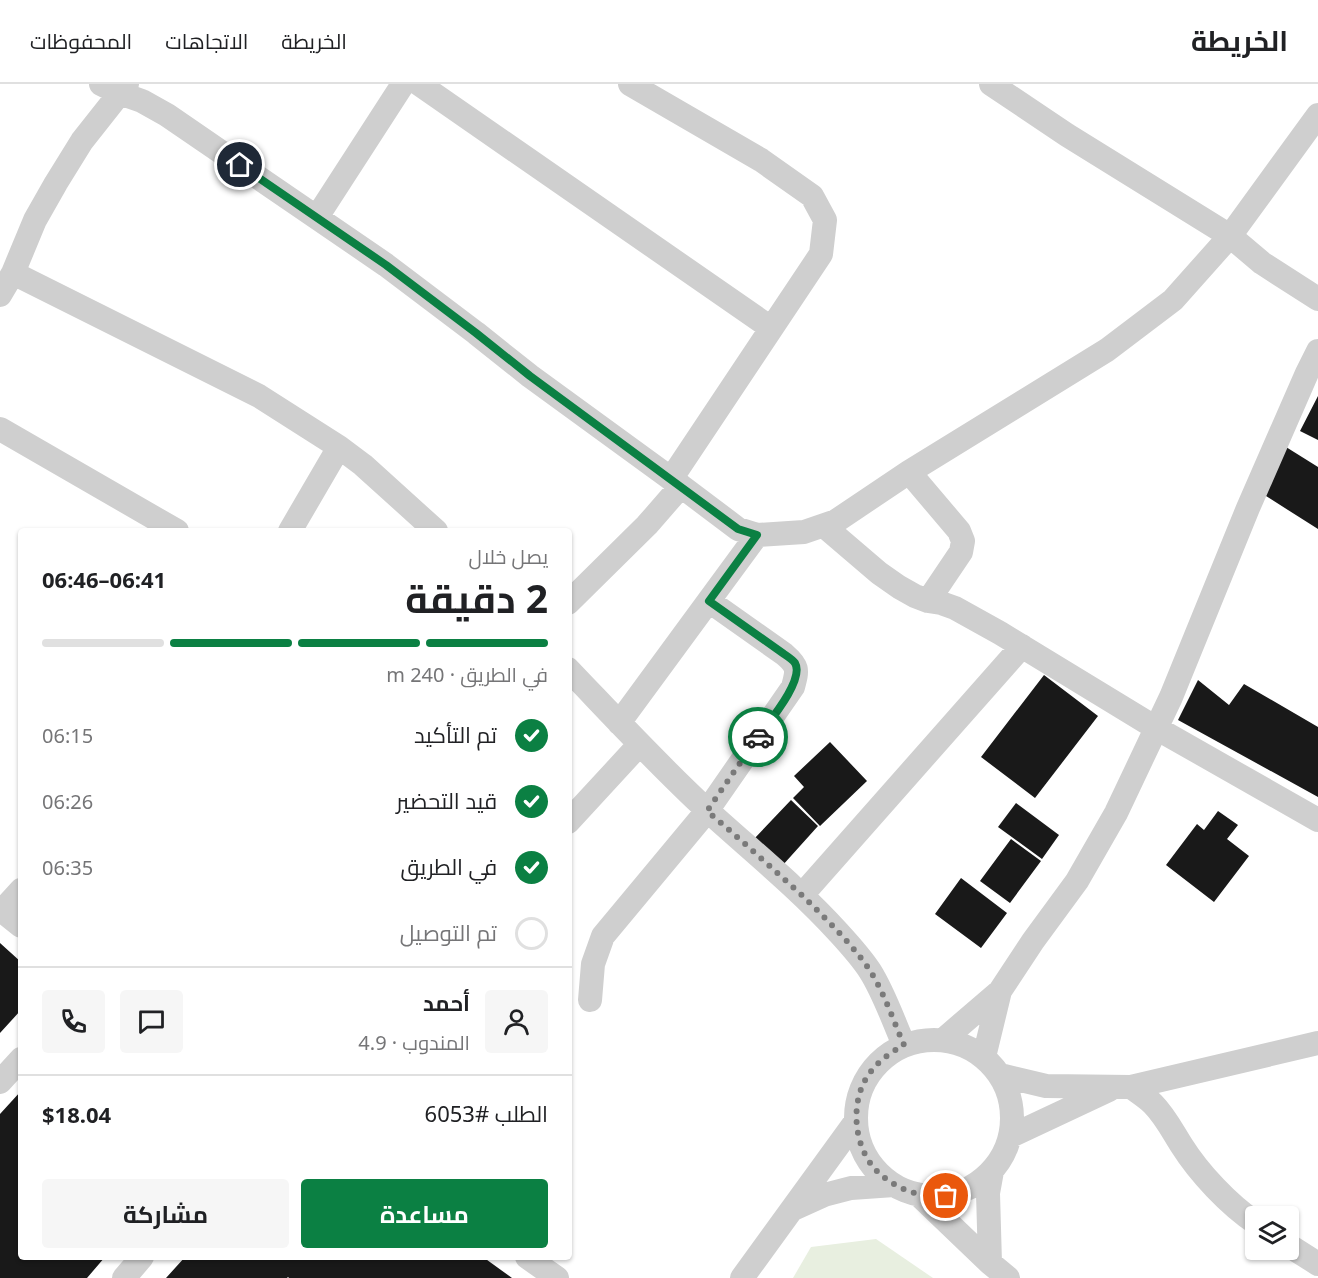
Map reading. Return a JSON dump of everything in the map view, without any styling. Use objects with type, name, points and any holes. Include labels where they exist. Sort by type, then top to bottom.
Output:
[{"type":"street","points":[[317,218],[403,84]]},
{"type":"street","points":[[419,84],[771,328]]},
{"type":"street","points":[[572,599],[647,525],[676,483],[771,328],[821,254],[825,220],[812,196],[761,160],[630,84]]},
{"type":"street","points":[[991,84],[1067,135],[1230,236],[1262,263],[1317,297]]},
{"type":"street","points":[[0,295],[13,273],[35,220],[115,87],[167,115],[386,265],[530,376],[738,529],[757,535],[804,532],[836,521],[909,472],[1107,350],[1173,300],[1230,236],[1318,115]]},
{"type":"street","points":[[13,273],[260,396],[363,465],[433,528]]},
{"type":"street","points":[[943,1040],[1000,991],[1077,881],[1116,813],[1171,697],[1248,508],[1318,351]]},
{"type":"street","points":[[0,429],[172,528]]},
{"type":"street","points":[[292,528],[339,447]]},
{"type":"street","points":[[909,472],[959,531],[963,541],[961,552],[928,601]]},
{"type":"street","points":[[824,526],[879,573],[915,596],[955,608],[1000,633],[1156,728],[1318,820]]},
{"type":"street","points":[[619,723],[757,535]]},
{"type":"street","points":[[590,1000],[593,964],[603,936],[707,811],[793,687],[796,673],[795,663],[709,601]]},
{"type":"street","points":[[802,896],[1022,646]]},
{"type":"street","points":[[572,673],[639,745],[707,811],[802,896],[838,933],[870,971],[904,1045]]},
{"type":"street","points":[[572,818],[639,745]]},
{"type":"street","points":[[18,893],[1,910],[18,924]]},
{"type":"street","points":[[984,1057],[1000,991]]},
{"type":"street","points":[[924,1040],[943,1040],[964,1045],[984,1057],[1000,1075],[1010,1097],[1011,1136],[1006,1149],[992,1171],[971,1187],[946,1196],[919,1195],[894,1185],[874,1168],[861,1145],[856,1121],[858,1097],[868,1075],[884,1057],[904,1045],[924,1040]]},
{"type":"street","points":[[1011,1136],[1123,1087],[1318,1043]]},
{"type":"street","points":[[0,1082],[18,1062]]},
{"type":"street","points":[[1000,1075],[1046,1086],[1123,1087],[1154,1105],[1200,1170],[1245,1215]]},
{"type":"street","points":[[742,1278],[856,1121]]},
{"type":"street","points":[[990,1263],[988,1193],[992,1171]]},
{"type":"street","points":[[790,1210],[824,1195],[851,1188],[894,1185]]},
{"type":"street","points":[[919,1195],[1008,1278]]},
{"type":"street","points":[[1299,1252],[1318,1264]]},
{"type":"street","points":[[124,1278],[139,1260]]},
{"type":"street","points":[[531,1260],[557,1278]]},
{"type":"green space","points":[[876,1239],[933,1278],[793,1278],[811,1247]]},
{"type":"building","points":[[1318,396],[1318,440],[1300,431]]},
{"type":"building","points":[[1286,447],[1318,467],[1318,529],[1258,491]]},
{"type":"building","points":[[1044,675],[1098,716],[1035,798],[981,757]]},
{"type":"building","points":[[1198,680],[1229,705],[1244,684],[1318,727],[1318,797],[1178,720]]},
{"type":"building","points":[[830,742],[867,781],[820,826],[793,798],[804,787],[794,776]]},
{"type":"building","points":[[791,800],[818,826],[782,866],[754,839]]},
{"type":"building","points":[[1016,803],[1059,835],[1042,859],[998,827]]},
{"type":"building","points":[[1218,811],[1238,825],[1227,839],[1249,856],[1214,902],[1166,865],[1197,824],[1204,830]]},
{"type":"building","points":[[1011,839],[1041,861],[1010,903],[980,881]]},
{"type":"building","points":[[961,878],[1007,913],[981,948],[935,914]]},
{"type":"building","points":[[0,943],[18,959],[18,1013],[0,1033]]},
{"type":"building","points":[[18,1094],[18,1260],[102,1260],[87,1278],[0,1278],[0,1114]]},
{"type":"building","points":[[182,1260],[487,1260],[512,1278],[288,1277],[166,1278]]},
{"type":"way so far","points":[[758,737],[707,811],[822,915],[870,971],[904,1045],[884,1057],[868,1075],[858,1097],[856,1121],[861,1145],[874,1168],[894,1185],[919,1195],[946,1196]]},
{"type":"route","points":[[240,165],[386,265],[530,376],[738,529],[757,535],[709,601],[795,663],[796,673],[793,687],[758,737]]}]
